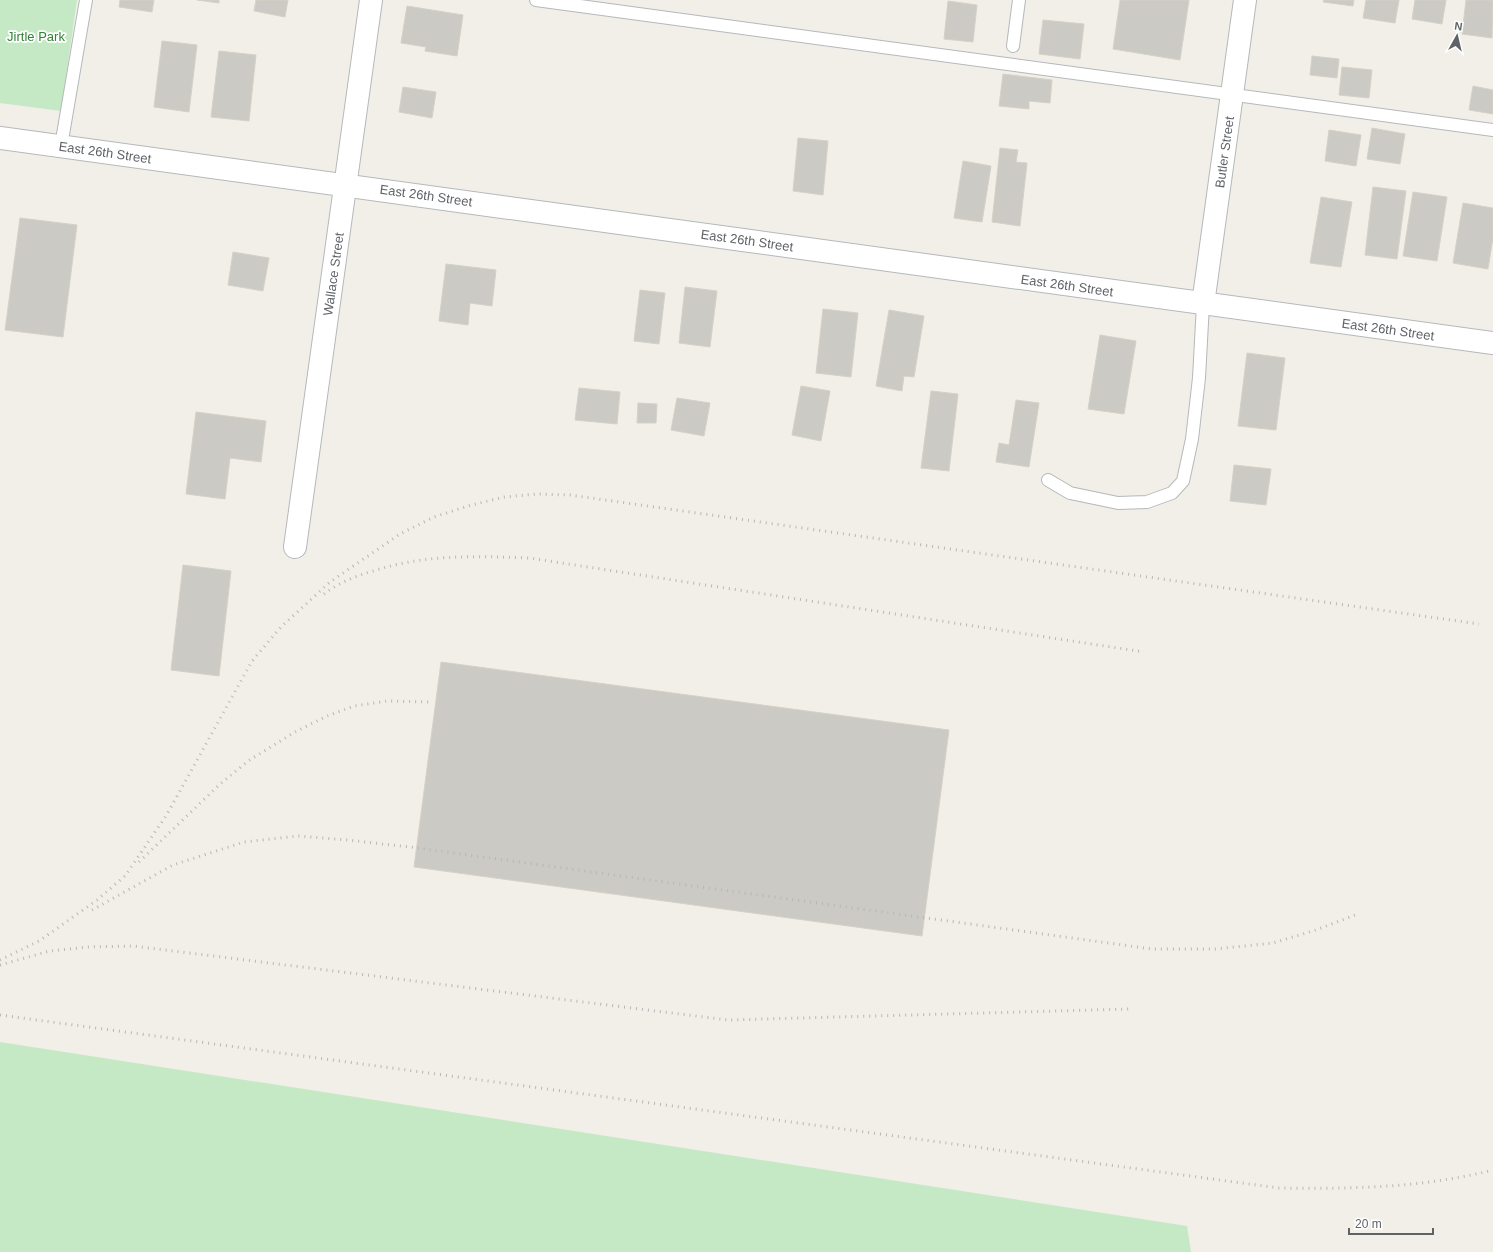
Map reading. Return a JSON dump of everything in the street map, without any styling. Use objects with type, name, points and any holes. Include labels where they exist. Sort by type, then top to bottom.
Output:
[{"type":"street","name":"Wallace Street","points":[[295,547],[371,0]]},
{"type":"street","name":"Butler Street","points":[[1203,304],[1245,0]]},
{"type":"street","name":"East 26th Street","points":[[0,138],[345,184],[1493,343]]},
{"type":"lane","points":[[62,146],[86,0]]},
{"type":"lane","points":[[536,0],[1493,130]]},
{"type":"lane","points":[[1013,46],[1019,0]]},
{"type":"lane","points":[[1048,480],[1070,493],[1118,503],[1147,502],[1172,493],[1183,481],[1193,431],[1199,378],[1203,304]]},
{"type":"green space","name":"Jirtle Park","points":[[0,0],[77,0],[61,111],[0,103]]},
{"type":"green space","points":[[0,1042],[1187,1226],[1191,1252],[0,1252]]},
{"type":"building","points":[[120,0],[154,0],[152,12],[119,7]]},
{"type":"building","points":[[197,0],[219,0],[219,3]]},
{"type":"building","points":[[256,0],[288,0],[285,17],[254,11]]},
{"type":"building","points":[[1120,0],[1189,0],[1180,60],[1113,49]]},
{"type":"building","points":[[1324,0],[1354,0],[1353,6],[1323,2]]},
{"type":"building","points":[[1366,0],[1399,0],[1395,23],[1363,18]]},
{"type":"building","points":[[1415,0],[1446,0],[1442,24],[1412,19]]},
{"type":"building","points":[[1466,0],[1493,0],[1492,38],[1462,34]]},
{"type":"building","points":[[948,1],[977,5],[973,42],[944,39]]},
{"type":"building","points":[[407,6],[463,15],[457,56],[425,51],[426,47],[401,43]]},
{"type":"building","points":[[1043,20],[1084,24],[1080,59],[1039,54]]},
{"type":"building","points":[[162,41],[197,45],[189,112],[154,107]]},
{"type":"building","points":[[219,51],[256,55],[249,121],[211,117]]},
{"type":"building","points":[[1312,56],[1339,59],[1337,78],[1310,75]]},
{"type":"building","points":[[1342,67],[1372,70],[1369,98],[1339,95]]},
{"type":"building","points":[[1003,74],[1052,80],[1050,103],[1029,101],[1029,109],[999,106]]},
{"type":"building","points":[[1473,86],[1493,90],[1493,114],[1469,110]]},
{"type":"building","points":[[403,87],[436,92],[432,118],[399,112]]},
{"type":"building","points":[[1372,128],[1405,134],[1400,164],[1367,159]]},
{"type":"building","points":[[1329,130],[1361,135],[1356,166],[1325,161]]},
{"type":"building","points":[[798,138],[828,141],[823,195],[793,191]]},
{"type":"building","points":[[1000,148],[1018,150],[1016,162],[1027,163],[1020,226],[992,222]]},
{"type":"building","points":[[963,161],[991,166],[982,222],[954,218]]},
{"type":"building","points":[[1373,187],[1406,191],[1397,259],[1365,255]]},
{"type":"building","points":[[1413,192],[1447,197],[1437,261],[1403,256]]},
{"type":"building","points":[[1321,197],[1352,202],[1341,267],[1310,263]]},
{"type":"building","points":[[1463,203],[1493,208],[1493,238],[1488,269],[1453,263]]},
{"type":"building","points":[[20,218],[77,225],[63,337],[5,330]]},
{"type":"building","points":[[233,252],[269,258],[263,291],[228,285]]},
{"type":"building","points":[[446,264],[496,270],[492,306],[470,303],[468,325],[439,321]]},
{"type":"building","points":[[685,287],[717,291],[710,347],[679,343]]},
{"type":"building","points":[[640,290],[665,293],[659,344],[634,341]]},
{"type":"building","points":[[823,309],[858,313],[851,377],[816,373]]},
{"type":"building","points":[[889,310],[924,316],[914,377],[904,376],[902,391],[876,386]]},
{"type":"building","points":[[1100,335],[1136,341],[1124,414],[1088,409]]},
{"type":"building","points":[[1247,353],[1285,358],[1276,430],[1238,426]]},
{"type":"building","points":[[801,386],[830,391],[821,441],[792,435]]},
{"type":"building","points":[[579,388],[620,392],[617,424],[575,420]]},
{"type":"building","points":[[931,391],[958,394],[949,471],[921,468]]},
{"type":"building","points":[[677,398],[710,403],[704,436],[671,430]]},
{"type":"building","points":[[1016,400],[1039,403],[1029,467],[996,462],[999,443],[1009,445]]},
{"type":"building","points":[[638,403],[657,404],[656,423],[637,423]]},
{"type":"building","points":[[196,412],[266,421],[261,462],[230,458],[225,499],[186,494]]},
{"type":"building","points":[[1234,465],[1271,469],[1266,505],[1230,501]]},
{"type":"building","points":[[183,565],[231,571],[219,676],[171,670]]},
{"type":"building","points":[[441,662],[949,730],[922,936],[414,867]]},
{"type":"railway","points":[[0,960],[39,941],[97,900],[125,876],[166,816],[252,661],[281,627],[330,582],[400,534],[434,517],[468,506],[504,497],[537,494],[570,495],[1479,624]]},
{"type":"railway","points":[[324,594],[341,583],[360,575],[393,565],[450,557],[529,558],[1144,652]]},
{"type":"railway","points":[[139,862],[219,785],[248,761],[295,732],[327,716],[354,706],[387,701],[429,702]]},
{"type":"railway","points":[[92,910],[173,865],[244,842],[298,836],[410,847],[1152,949],[1215,949],[1273,943],[1316,930],[1355,915]]},
{"type":"railway","points":[[0,965],[50,951],[88,947],[133,946],[728,1020],[1129,1009]]},
{"type":"railway","points":[[0,1015],[1279,1188],[1333,1188],[1413,1184],[1440,1181],[1493,1170]]}]
